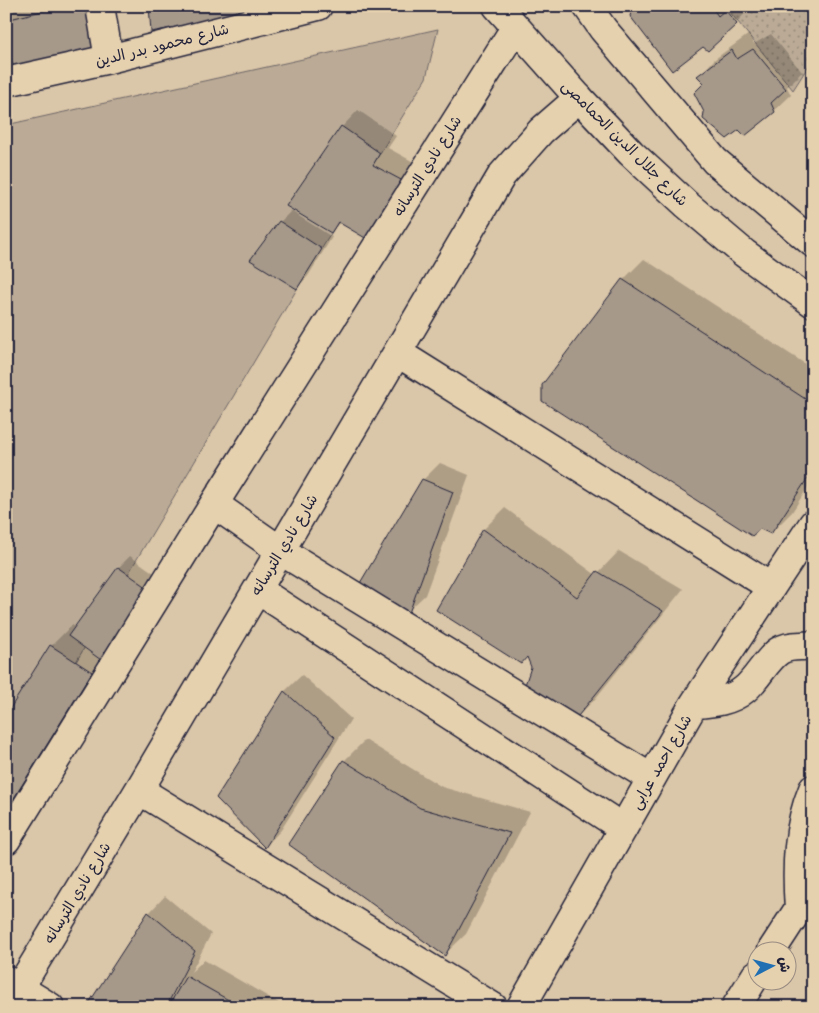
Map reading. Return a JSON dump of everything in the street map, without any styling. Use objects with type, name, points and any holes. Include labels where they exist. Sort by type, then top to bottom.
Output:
[{"type":"street","points":[[100,6],[109,58]]},
{"type":"street","name":"شارع محمود بدر الدين","points":[[6,82],[318,6]]},
{"type":"street","name":"شارع جلال الدين الحمامصى","points":[[497,6],[578,98],[631,153],[686,204],[744,253],[813,304]]},
{"type":"street","points":[[587,6],[603,29],[715,161],[813,243]]},
{"type":"street","name":"شارع نادي الترسانه","points":[[6,840],[214,504],[515,28]]},
{"type":"street","name":"شارع نادي الترسانه","points":[[11,992],[139,790],[502,175],[541,131],[578,98]]},
{"type":"street","points":[[398,353],[771,587]]},
{"type":"street","points":[[214,504],[281,551],[651,778]]},
{"type":"street","name":"شارع احمد عرابى","points":[[521,1007],[694,704],[813,524]]},
{"type":"street","points":[[258,590],[623,828]]},
{"type":"street","points":[[694,704],[712,703],[729,698],[744,690],[780,651],[794,646],[813,646]]},
{"type":"street","points":[[779,940],[806,898],[797,882],[798,856],[802,829],[813,789]]},
{"type":"street","points":[[139,790],[493,1007]]},
{"type":"street","points":[[736,1007],[747,990]]},
{"type":"street","points":[[11,992],[50,1007]]},
{"type":"shaded area","points":[[725,6],[813,6],[813,59],[793,90]]},
{"type":"shaded area","points":[[438,29],[426,78],[297,289],[6,780],[6,125]]},
{"type":"building","points":[[62,6],[87,6],[97,47],[13,66],[6,39],[6,20]]},
{"type":"building","points":[[149,6],[245,6],[246,14],[151,32]]},
{"type":"building","points":[[633,6],[687,6],[690,9],[694,6],[711,6],[718,16],[725,10],[737,24],[708,51],[703,47],[672,71],[630,16]]},
{"type":"building","points":[[753,49],[786,89],[771,103],[775,112],[745,136],[739,130],[727,139],[703,119],[704,112],[694,93],[704,83],[697,76],[732,50],[737,59]]},
{"type":"building","points":[[341,126],[380,153],[373,165],[403,181],[367,239],[338,222],[331,233],[286,206]]},
{"type":"building","points":[[279,221],[322,249],[297,289],[250,260]]},
{"type":"building","points":[[622,279],[813,404],[813,470],[771,534],[760,529],[752,536],[542,401],[542,385]]},
{"type":"building","points":[[422,479],[453,492],[409,613],[360,583]]},
{"type":"building","points":[[483,529],[577,597],[597,571],[663,611],[574,721],[522,694],[531,667],[527,657],[521,664],[436,610]]},
{"type":"building","points":[[118,567],[151,590],[101,660],[68,636]]},
{"type":"building","points":[[50,645],[92,672],[6,811],[6,715]]},
{"type":"building","points":[[284,691],[335,737],[265,848],[216,798]]},
{"type":"building","points":[[343,760],[420,808],[510,833],[445,956],[288,844]]},
{"type":"building","points":[[148,912],[195,951],[166,1007],[88,1007],[87,1006]]},
{"type":"building","points":[[186,976],[241,1007],[168,1007]]}]
